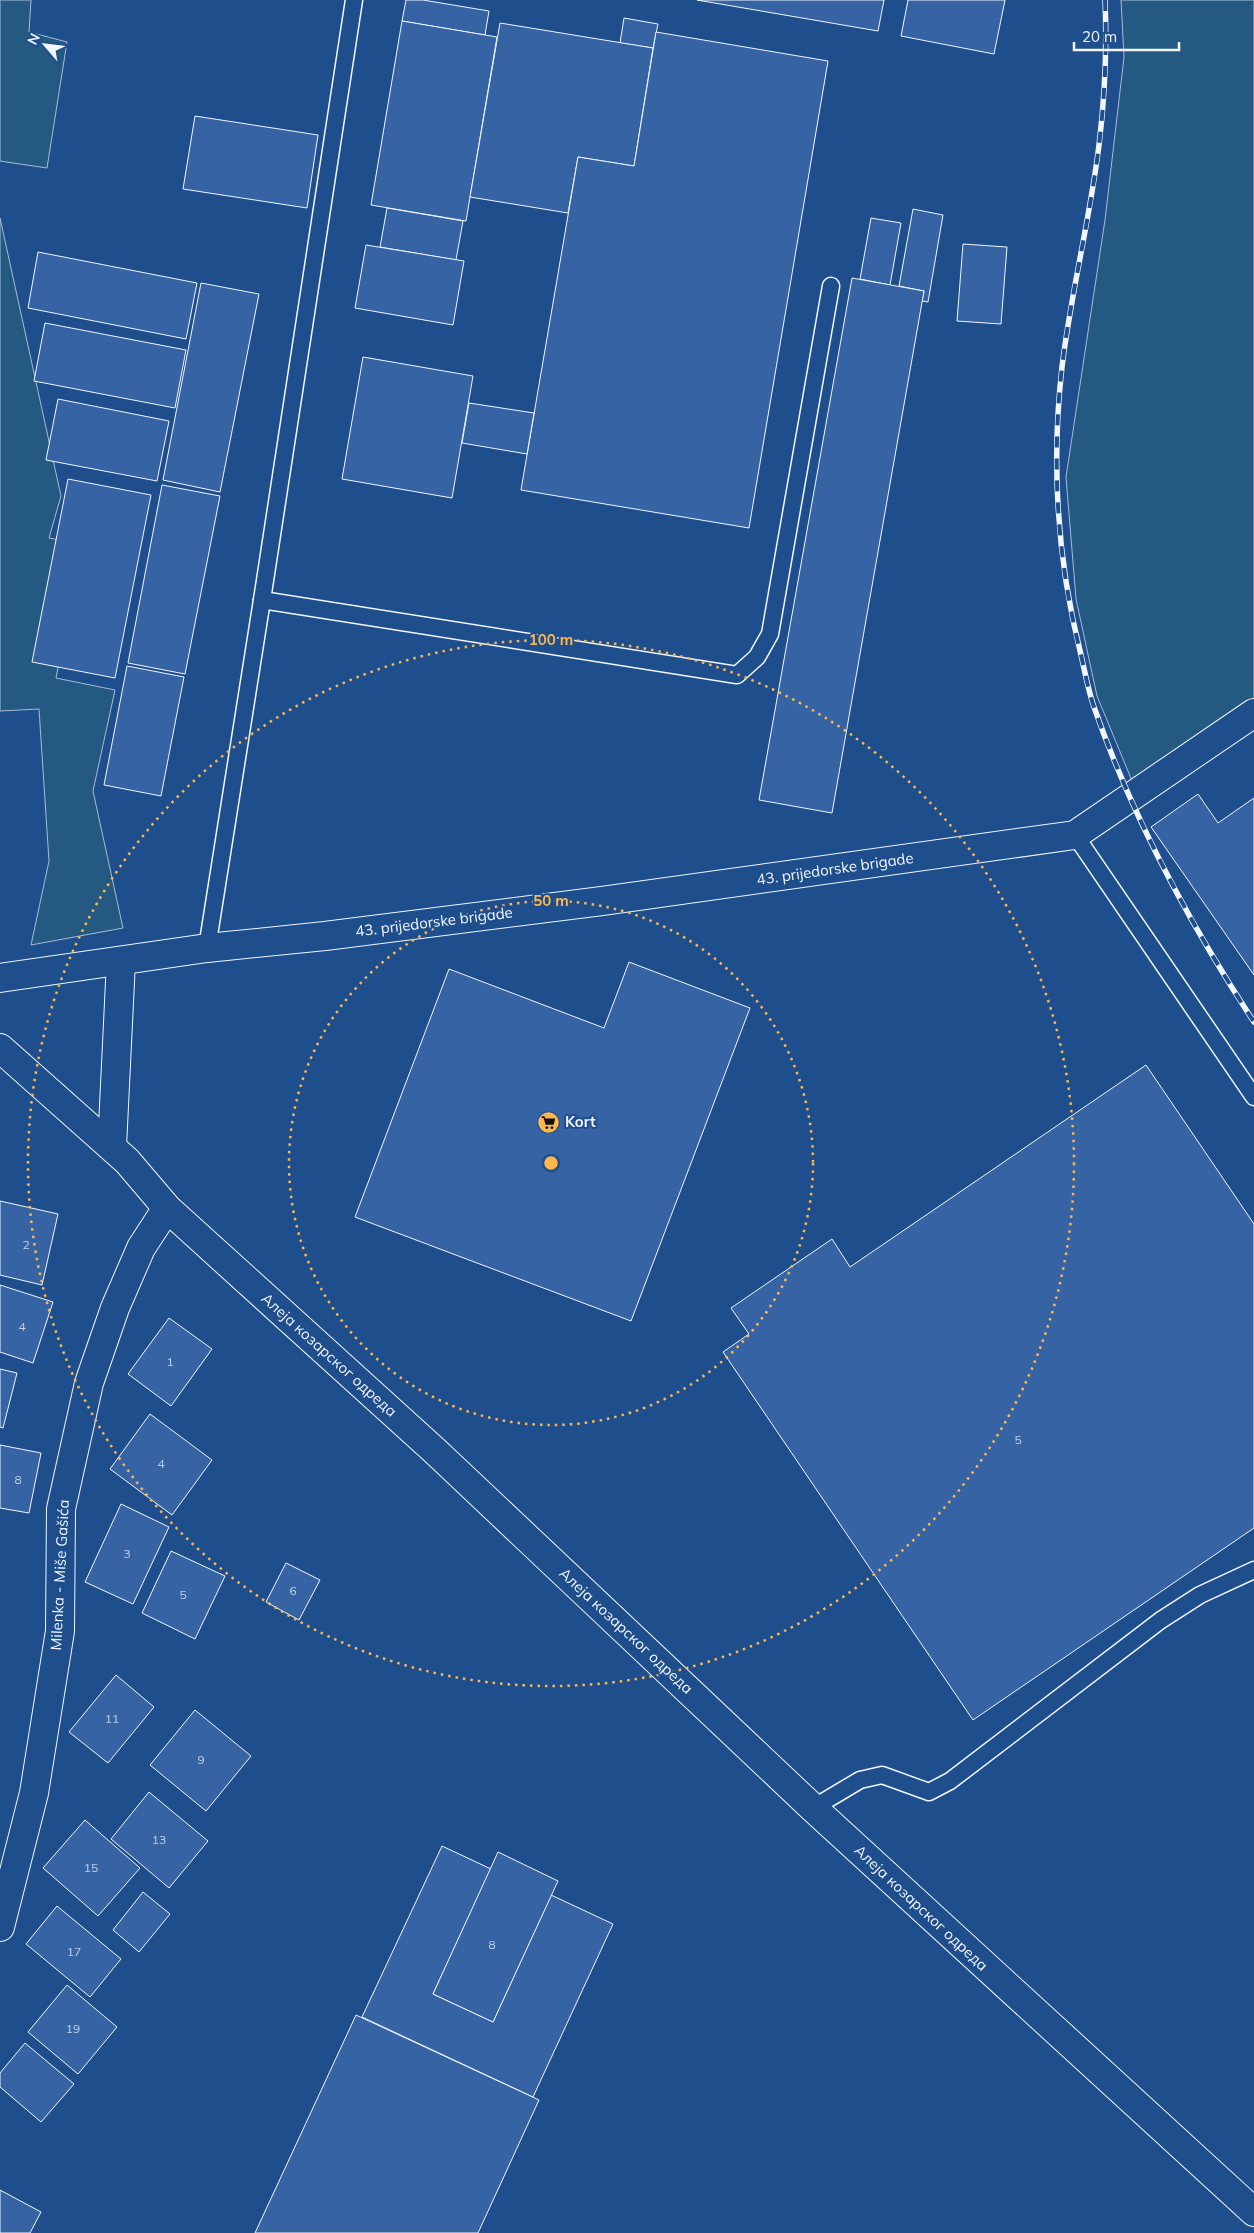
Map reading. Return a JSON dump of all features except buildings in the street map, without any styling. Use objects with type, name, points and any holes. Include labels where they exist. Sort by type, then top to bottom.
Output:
[{"type":"street","points":[[1075,835],[1254,713]]},
{"type":"street","name":"43. prijedorske brigade","points":[[0,978],[207,948],[325,936],[602,901],[1075,835]]},
{"type":"street","points":[[112,1148],[121,961]]},
{"type":"street","name":"Алеја козарског одреда","points":[[0,1048],[127,1161],[167,1208],[435,1451],[813,1808],[1254,2212]]},
{"type":"street","name":"Milenka - Miše Gašića","points":[[0,1926],[35,1784],[60,1631],[61,1509],[89,1383],[115,1308],[141,1248],[167,1208]]},
{"type":"lane","points":[[207,948],[354,0]]},
{"type":"lane","points":[[262,600],[737,674],[757,657],[770,634],[831,286]]},
{"type":"lane","points":[[1075,835],[1254,1097]]},
{"type":"lane","points":[[813,1808],[860,1780],[882,1775],[929,1792],[950,1780],[1161,1620],[1200,1595],[1254,1570]]},
{"type":"shaded area","points":[[0,0],[31,0],[29,32],[67,42],[47,168],[0,161]]},
{"type":"shaded area","points":[[1121,0],[1254,0],[1254,712],[1137,793],[1097,696],[1076,599],[1066,477],[1105,220],[1124,57]]},
{"type":"shaded area","points":[[0,218],[61,496],[49,538],[82,544],[56,678],[115,690],[93,791],[123,928],[31,945],[49,861],[39,709],[0,711]]},
{"type":"railway","points":[[1105,0],[1105,72],[1099,145],[1066,339],[1059,403],[1057,440],[1058,512],[1066,584],[1092,701],[1126,789],[1186,909],[1254,1022]]},
{"type":"place","name":"Kort","points":[[549,1122]]}]
